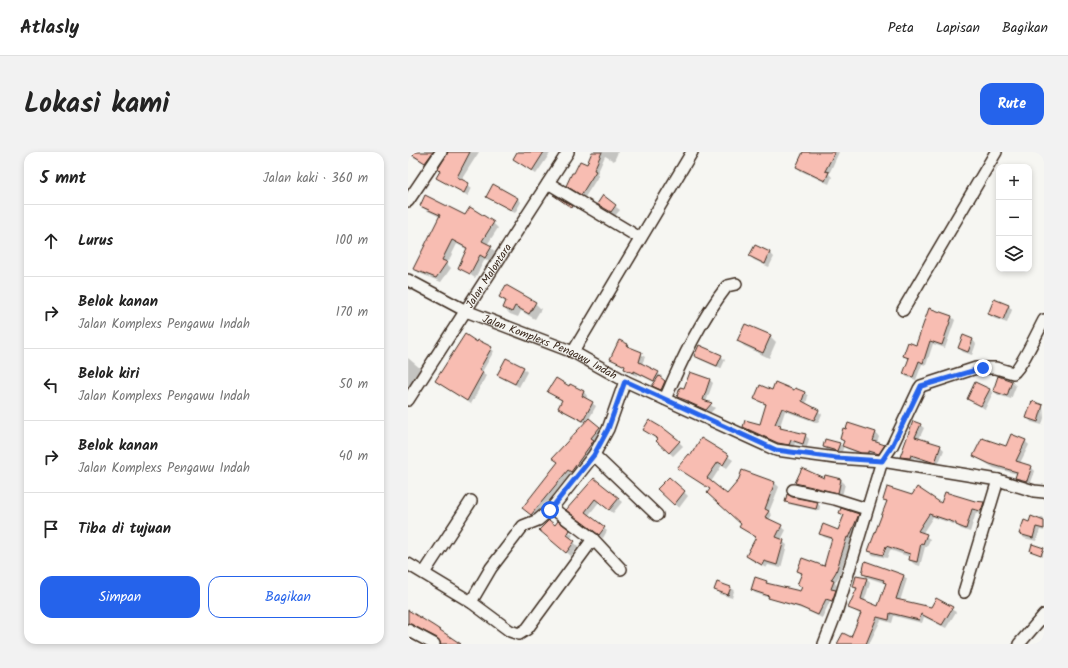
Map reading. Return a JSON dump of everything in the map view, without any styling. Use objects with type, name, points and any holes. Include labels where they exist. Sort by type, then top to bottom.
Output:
[{"type":"street","points":[[408,201],[441,152]]},
{"type":"street","name":"Jalan Malontara","points":[[408,400],[568,152]]},
{"type":"street","points":[[573,352],[692,152]]},
{"type":"street","points":[[903,310],[996,152]]},
{"type":"street","points":[[548,183],[640,238]]},
{"type":"street","name":"Jalan Komplexs Pengawu Indah","points":[[408,280],[466,310],[573,352],[625,381],[776,450],[836,458],[882,461],[998,480],[1034,491],[1044,492]]},
{"type":"street","points":[[666,399],[676,373],[706,313],[729,284],[736,284]]},
{"type":"street","points":[[824,644],[836,613],[882,461],[892,446],[921,386],[976,368],[996,368],[1013,373],[1021,362],[1044,320]]},
{"type":"street","points":[[471,602],[491,568],[523,526],[538,520],[552,508],[594,455],[608,429],[625,381]]},
{"type":"street","points":[[594,455],[658,516]]},
{"type":"street","points":[[964,592],[998,480]]},
{"type":"street","points":[[793,490],[835,499],[867,509]]},
{"type":"street","points":[[424,573],[471,501]]},
{"type":"street","points":[[552,508],[593,539],[621,569]]},
{"type":"street","points":[[408,564],[471,602],[510,631],[519,634],[527,629],[593,539]]},
{"type":"street","points":[[1019,644],[1044,615]]},
{"type":"street","points":[[408,630],[434,644]]},
{"type":"building","points":[[408,152],[433,152],[425,163]]},
{"type":"building","points":[[448,152],[470,152],[457,177],[469,183],[464,193],[436,178],[440,171],[438,169]]},
{"type":"building","points":[[517,152],[544,152],[532,171],[513,159]]},
{"type":"building","points":[[592,152],[602,152],[594,170],[596,171],[581,195],[566,186],[580,161],[587,164]]},
{"type":"building","points":[[803,152],[835,152],[825,171],[829,172],[825,181],[796,167]]},
{"type":"building","points":[[493,184],[518,198],[511,210],[486,197]]},
{"type":"building","points":[[425,195],[465,215],[470,207],[494,222],[482,241],[492,246],[485,258],[480,255],[470,274],[458,268],[467,248],[452,240],[442,260],[447,262],[436,278],[413,269],[440,215],[420,206]]},
{"type":"building","points":[[553,195],[573,206],[572,208]]},
{"type":"building","points":[[603,195],[616,205],[611,212],[597,204]]},
{"type":"building","points":[[755,245],[770,252],[765,264],[749,256]]},
{"type":"building","points":[[506,285],[536,302],[529,314],[515,306],[512,312],[503,308],[506,301],[499,297]]},
{"type":"building","points":[[994,299],[1009,305],[1003,320],[988,314]]},
{"type":"building","points":[[929,308],[952,316],[942,345],[930,341],[923,363],[919,361],[913,377],[903,374],[909,358],[903,356],[908,342],[916,345]]},
{"type":"building","points":[[745,324],[771,335],[763,353],[737,341]]},
{"type":"building","points":[[465,334],[477,342],[478,340],[492,347],[479,370],[483,372],[467,401],[435,381]]},
{"type":"building","points":[[963,335],[973,339],[968,352],[958,348]]},
{"type":"building","points":[[619,340],[628,344],[627,346],[642,352],[639,362],[659,372],[654,381],[634,371],[634,373],[624,369],[625,366],[610,359]]},
{"type":"building","points":[[699,345],[722,355],[717,366],[694,356]]},
{"type":"building","points":[[506,358],[524,367],[515,384],[497,375]]},
{"type":"building","points":[[690,372],[710,379],[703,400],[712,403],[706,410],[677,397],[680,387],[684,388]]},
{"type":"building","points":[[659,376],[665,381],[661,390],[652,386]]},
{"type":"building","points":[[998,376],[1012,381],[1007,396],[993,391]]},
{"type":"building","points":[[556,378],[569,386],[570,384],[584,391],[582,396],[593,402],[583,421],[558,408],[562,400],[547,392]]},
{"type":"building","points":[[775,382],[794,390],[795,388],[805,392],[802,401],[819,410],[814,420],[782,408],[775,424],[781,425],[780,428],[806,434],[803,444],[791,440],[789,445],[778,443],[743,427],[745,420],[760,424],[766,404],[754,399],[760,385],[772,390]]},
{"type":"building","points":[[975,382],[990,389],[981,406],[967,399]]},
{"type":"building","points":[[1032,401],[1043,405],[1038,422],[1026,418]]},
{"type":"building","points":[[589,418],[600,427],[591,438],[594,440],[571,472],[568,470],[531,515],[522,508],[558,462],[552,458]]},
{"type":"building","points":[[649,420],[666,430],[680,441],[669,453],[656,441],[658,439],[643,430]]},
{"type":"building","points":[[913,421],[921,424],[915,437],[941,445],[935,463],[911,455],[910,458],[900,457]]},
{"type":"building","points":[[848,423],[876,432],[873,441],[885,445],[879,454],[869,451],[869,453],[861,453],[842,446],[844,441],[840,439],[843,428],[846,429]]},
{"type":"building","points":[[1011,434],[1026,440],[1016,461],[1032,466],[1027,481],[1015,478],[1017,472],[990,464],[973,456],[982,438],[1006,446]]},
{"type":"building","points":[[701,438],[729,455],[723,465],[718,462],[707,478],[727,494],[738,481],[742,470],[775,482],[765,509],[769,511],[765,517],[782,525],[776,537],[784,540],[777,565],[764,561],[762,565],[746,556],[756,537],[739,527],[741,524],[707,493],[710,489],[677,468],[689,454],[691,455]]},
{"type":"building","points":[[825,439],[840,443],[837,451],[823,447]]},
{"type":"building","points":[[802,468],[824,478],[825,475],[841,479],[838,493],[795,483]]},
{"type":"building","points":[[669,477],[685,491],[674,505],[657,489]]},
{"type":"building","points":[[594,478],[619,498],[609,510],[595,499],[585,512],[605,527],[599,535],[566,510]]},
{"type":"building","points":[[887,487],[912,495],[917,487],[941,503],[945,492],[975,501],[984,502],[981,511],[972,509],[966,529],[956,525],[956,523],[929,514],[918,531],[927,534],[923,544],[921,543],[917,562],[909,560],[910,554],[886,546],[883,555],[868,551],[887,501],[883,500]]},
{"type":"building","points":[[787,494],[792,497],[818,502],[816,509],[785,502]]},
{"type":"building","points":[[841,508],[859,514],[849,538],[847,537],[836,572],[831,580],[834,581],[831,589],[836,590],[832,601],[826,599],[818,615],[800,607],[768,598],[769,596],[751,590],[755,577],[767,581],[766,583],[800,591],[802,587],[797,585],[802,573],[797,571],[802,558],[824,566],[832,538],[819,534],[823,524],[838,530],[844,515],[839,513]]},
{"type":"building","points":[[1031,516],[1044,521],[1044,529],[1036,527],[1033,538],[1019,534],[1024,520],[1029,522]]},
{"type":"building","points":[[549,520],[555,525],[558,521],[570,530],[567,535],[575,541],[566,553],[539,530]]},
{"type":"building","points":[[1032,544],[1044,548],[1041,555],[1030,551]]},
{"type":"building","points":[[865,561],[904,575],[896,599],[931,607],[936,598],[953,607],[942,625],[921,614],[919,620],[890,613],[889,620],[877,617],[866,644],[837,644],[843,633],[851,637],[861,613],[848,608],[857,588],[853,587],[856,576],[867,578],[861,599],[878,606],[886,583],[883,582],[884,580],[862,574]]},
{"type":"building","points":[[717,582],[731,587],[728,595],[714,590]]},
{"type":"building","points":[[408,610],[461,644],[441,644],[437,638],[408,623]]},
{"type":"route","points":[[550,510],[594,455],[608,429],[625,381],[776,450],[786,453],[882,461],[892,446],[921,386],[976,368],[983,368]]}]
